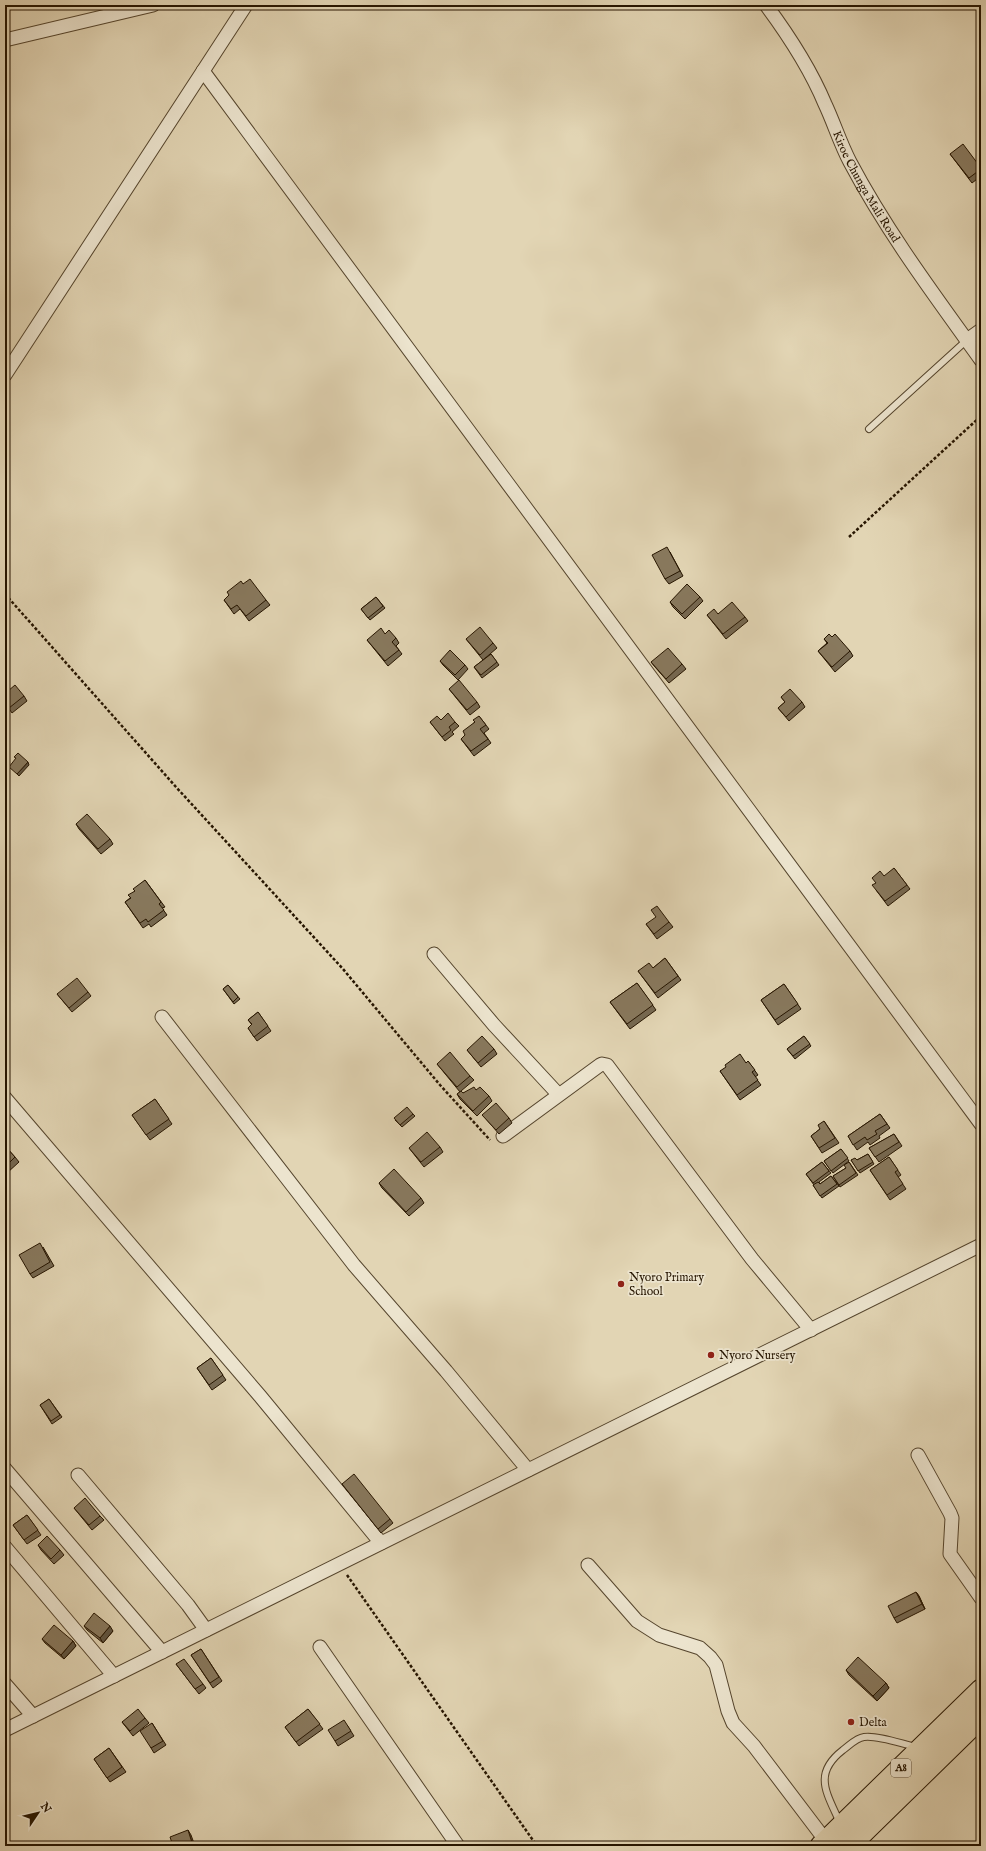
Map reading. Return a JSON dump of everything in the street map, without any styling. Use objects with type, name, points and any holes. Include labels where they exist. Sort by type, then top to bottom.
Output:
[{"type":"highway","name":"A8","points":[[824,1844],[981,1690]]},
{"type":"highway","name":"A8","points":[[849,1846],[981,1717]]},
{"type":"street","points":[[5,40],[153,5]]},
{"type":"street","points":[[5,376],[67,277],[246,5]]},
{"type":"street","name":"Kiroe Chunga Mali Road","points":[[766,5],[786,32],[804,63],[825,104],[836,134],[874,205],[926,283],[981,360]]},
{"type":"street","points":[[203,71],[981,1124]]},
{"type":"street","points":[[967,340],[981,330]]},
{"type":"street","points":[[434,954],[494,1025],[558,1094]]},
{"type":"street","points":[[162,1017],[354,1265],[446,1370],[528,1470]]},
{"type":"street","points":[[503,1136],[558,1094],[602,1064],[607,1065],[752,1259],[811,1330]]},
{"type":"street","points":[[5,1098],[260,1396],[381,1543]]},
{"type":"street","points":[[5,1730],[981,1245]]},
{"type":"street","points":[[918,1455],[952,1518],[950,1554],[981,1598]]},
{"type":"street","points":[[5,1469],[162,1652]]},
{"type":"street","points":[[78,1475],[188,1605],[206,1630]]},
{"type":"street","points":[[5,1547],[114,1676]]},
{"type":"street","points":[[588,1565],[637,1621],[659,1635],[700,1648],[710,1657],[716,1665],[728,1711],[733,1723],[754,1746],[824,1844]]},
{"type":"street","points":[[320,1647],[458,1846]]},
{"type":"street","points":[[5,1684],[33,1716]]},
{"type":"lane","points":[[869,429],[967,340]]},
{"type":"lane","points":[[841,1826],[826,1790],[824,1777],[828,1763],[837,1754],[855,1740],[864,1737],[873,1737],[921,1749]]},
{"type":"path","points":[[848,537],[981,416]]},
{"type":"path","points":[[5,594],[176,787],[343,969],[440,1085],[494,1144],[503,1136]]},
{"type":"path","points":[[344,1572],[537,1846]]},
{"type":"building","points":[[963,144],[981,168],[969,178],[950,154]]},
{"type":"building","points":[[667,547],[680,571],[665,579],[652,555]]},
{"type":"building","points":[[250,579],[266,600],[246,616],[237,605],[231,609],[224,600],[229,595],[227,592],[241,581],[243,584]]},
{"type":"building","points":[[687,584],[700,597],[682,614],[670,602]]},
{"type":"building","points":[[376,597],[383,606],[368,618],[361,609]]},
{"type":"building","points":[[732,602],[745,617],[723,634],[707,615],[714,609],[718,614]]},
{"type":"building","points":[[480,627],[493,643],[480,655],[466,639]]},
{"type":"building","points":[[381,628],[385,634],[389,630],[396,638],[392,642],[399,650],[385,661],[367,640]]},
{"type":"building","points":[[829,634],[832,637],[835,634],[850,651],[832,667],[818,651],[828,643],[824,639]]},
{"type":"building","points":[[668,648],[682,664],[666,679],[651,662]]},
{"type":"building","points":[[450,650],[465,665],[455,675],[440,661]]},
{"type":"building","points":[[491,654],[497,662],[481,675],[474,667]]},
{"type":"building","points":[[459,680],[477,702],[467,710],[449,689]]},
{"type":"building","points":[[15,685],[24,696],[9,708],[5,703],[5,687],[8,691]]},
{"type":"building","points":[[790,689],[802,702],[786,717],[778,708],[785,702],[781,697]]},
{"type":"building","points":[[448,713],[455,722],[449,727],[451,730],[442,737],[430,722],[437,716],[441,720]]},
{"type":"building","points":[[479,716],[486,725],[480,729],[488,739],[471,751],[461,739],[465,735],[463,731],[475,722],[473,720]]},
{"type":"building","points":[[18,753],[28,762],[17,774],[9,767],[16,758],[14,757]]},
{"type":"building","points":[[87,814],[110,839],[98,849],[76,824]]},
{"type":"building","points":[[894,868],[907,885],[885,901],[872,885],[876,883],[872,878],[880,871],[884,876]]},
{"type":"building","points":[[145,880],[161,902],[159,904],[164,910],[148,922],[146,919],[140,923],[125,902],[131,898],[128,895],[135,891],[133,889]]},
{"type":"building","points":[[657,906],[669,922],[654,934],[646,924],[656,917],[651,910]]},
{"type":"building","points":[[665,958],[678,976],[655,993],[638,971],[649,963],[653,968]]},
{"type":"building","points":[[77,978],[88,992],[69,1008],[57,994]]},
{"type":"building","points":[[637,983],[653,1005],[627,1024],[610,1002]]},
{"type":"building","points":[[784,984],[798,1004],[775,1020],[761,1000]]},
{"type":"building","points":[[228,985],[238,997],[233,1002],[223,989]]},
{"type":"building","points":[[258,1012],[268,1026],[254,1037],[248,1028],[252,1024],[248,1020]]},
{"type":"building","points":[[482,1036],[494,1049],[478,1063],[467,1050]]},
{"type":"building","points":[[804,1036],[810,1044],[793,1056],[787,1049]]},
{"type":"building","points":[[450,1052],[470,1076],[457,1087],[437,1064]]},
{"type":"building","points":[[740,1054],[746,1063],[748,1061],[755,1070],[752,1072],[758,1080],[737,1095],[720,1071],[726,1067],[725,1065]]},
{"type":"building","points":[[474,1087],[476,1090],[480,1087],[489,1096],[473,1111],[457,1094],[461,1091],[463,1093]]},
{"type":"building","points":[[155,1099],[169,1119],[146,1135],[132,1115]]},
{"type":"building","points":[[496,1103],[509,1118],[496,1130],[482,1115]]},
{"type":"building","points":[[407,1107],[413,1114],[400,1125],[394,1118]]},
{"type":"building","points":[[880,1114],[887,1124],[875,1131],[877,1134],[867,1140],[865,1137],[853,1145],[848,1136]]},
{"type":"building","points":[[824,1121],[835,1138],[819,1148],[811,1136],[820,1129],[818,1125]]},
{"type":"building","points":[[427,1132],[440,1147],[421,1162],[409,1148]]},
{"type":"building","points":[[894,1134],[899,1142],[875,1157],[869,1148]]},
{"type":"building","points":[[5,1146],[15,1157],[5,1167]]},
{"type":"building","points":[[841,1149],[848,1158],[831,1171],[824,1161]]},
{"type":"building","points":[[868,1154],[873,1162],[858,1171],[851,1160],[855,1158],[857,1160]]},
{"type":"building","points":[[889,1157],[898,1170],[895,1172],[903,1184],[887,1195],[870,1170]]},
{"type":"building","points":[[822,1162],[829,1171],[813,1183],[806,1174]]},
{"type":"building","points":[[849,1162],[856,1173],[839,1185],[833,1176],[846,1168],[844,1165]]},
{"type":"building","points":[[394,1169],[421,1198],[406,1212],[379,1183]]},
{"type":"building","points":[[831,1176],[837,1184],[820,1196],[813,1185],[818,1182],[820,1184]]},
{"type":"building","points":[[40,1243],[50,1262],[30,1274],[19,1255]]},
{"type":"building","points":[[211,1358],[223,1375],[209,1385],[197,1368]]},
{"type":"building","points":[[49,1399],[60,1415],[51,1421],[40,1405]]},
{"type":"building","points":[[354,1474],[390,1519],[378,1529],[342,1484]]},
{"type":"building","points":[[85,1498],[100,1516],[89,1525],[74,1508]]},
{"type":"building","points":[[27,1515],[38,1530],[24,1540],[13,1525]]},
{"type":"building","points":[[47,1536],[60,1550],[51,1559],[38,1545]]},
{"type":"building","points":[[916,1592],[922,1604],[894,1618],[888,1606]]},
{"type":"building","points":[[94,1613],[110,1626],[100,1638],[84,1626]]},
{"type":"building","points":[[54,1625],[73,1641],[61,1655],[42,1639]]},
{"type":"building","points":[[201,1649],[219,1677],[210,1683],[191,1655]]},
{"type":"building","points":[[858,1657],[886,1683],[873,1696],[846,1670]]},
{"type":"building","points":[[184,1659],[203,1684],[195,1689],[176,1664]]},
{"type":"building","points":[[138,1709],[145,1718],[130,1731],[122,1722]]},
{"type":"building","points":[[308,1709],[320,1724],[296,1742],[285,1727]]},
{"type":"building","points":[[344,1720],[351,1731],[335,1741],[328,1730]]},
{"type":"building","points":[[152,1723],[163,1741],[151,1748],[140,1731]]},
{"type":"building","points":[[109,1748],[122,1767],[107,1778],[94,1759]]},
{"type":"building","points":[[188,1830],[193,1846],[173,1846],[170,1837]]},
{"type":"place","name":"Nyoro Primary School","points":[[621,1284]]},
{"type":"place","name":"Nyoro Nursery","points":[[711,1355]]},
{"type":"place","name":"Delta","points":[[851,1722]]}]
